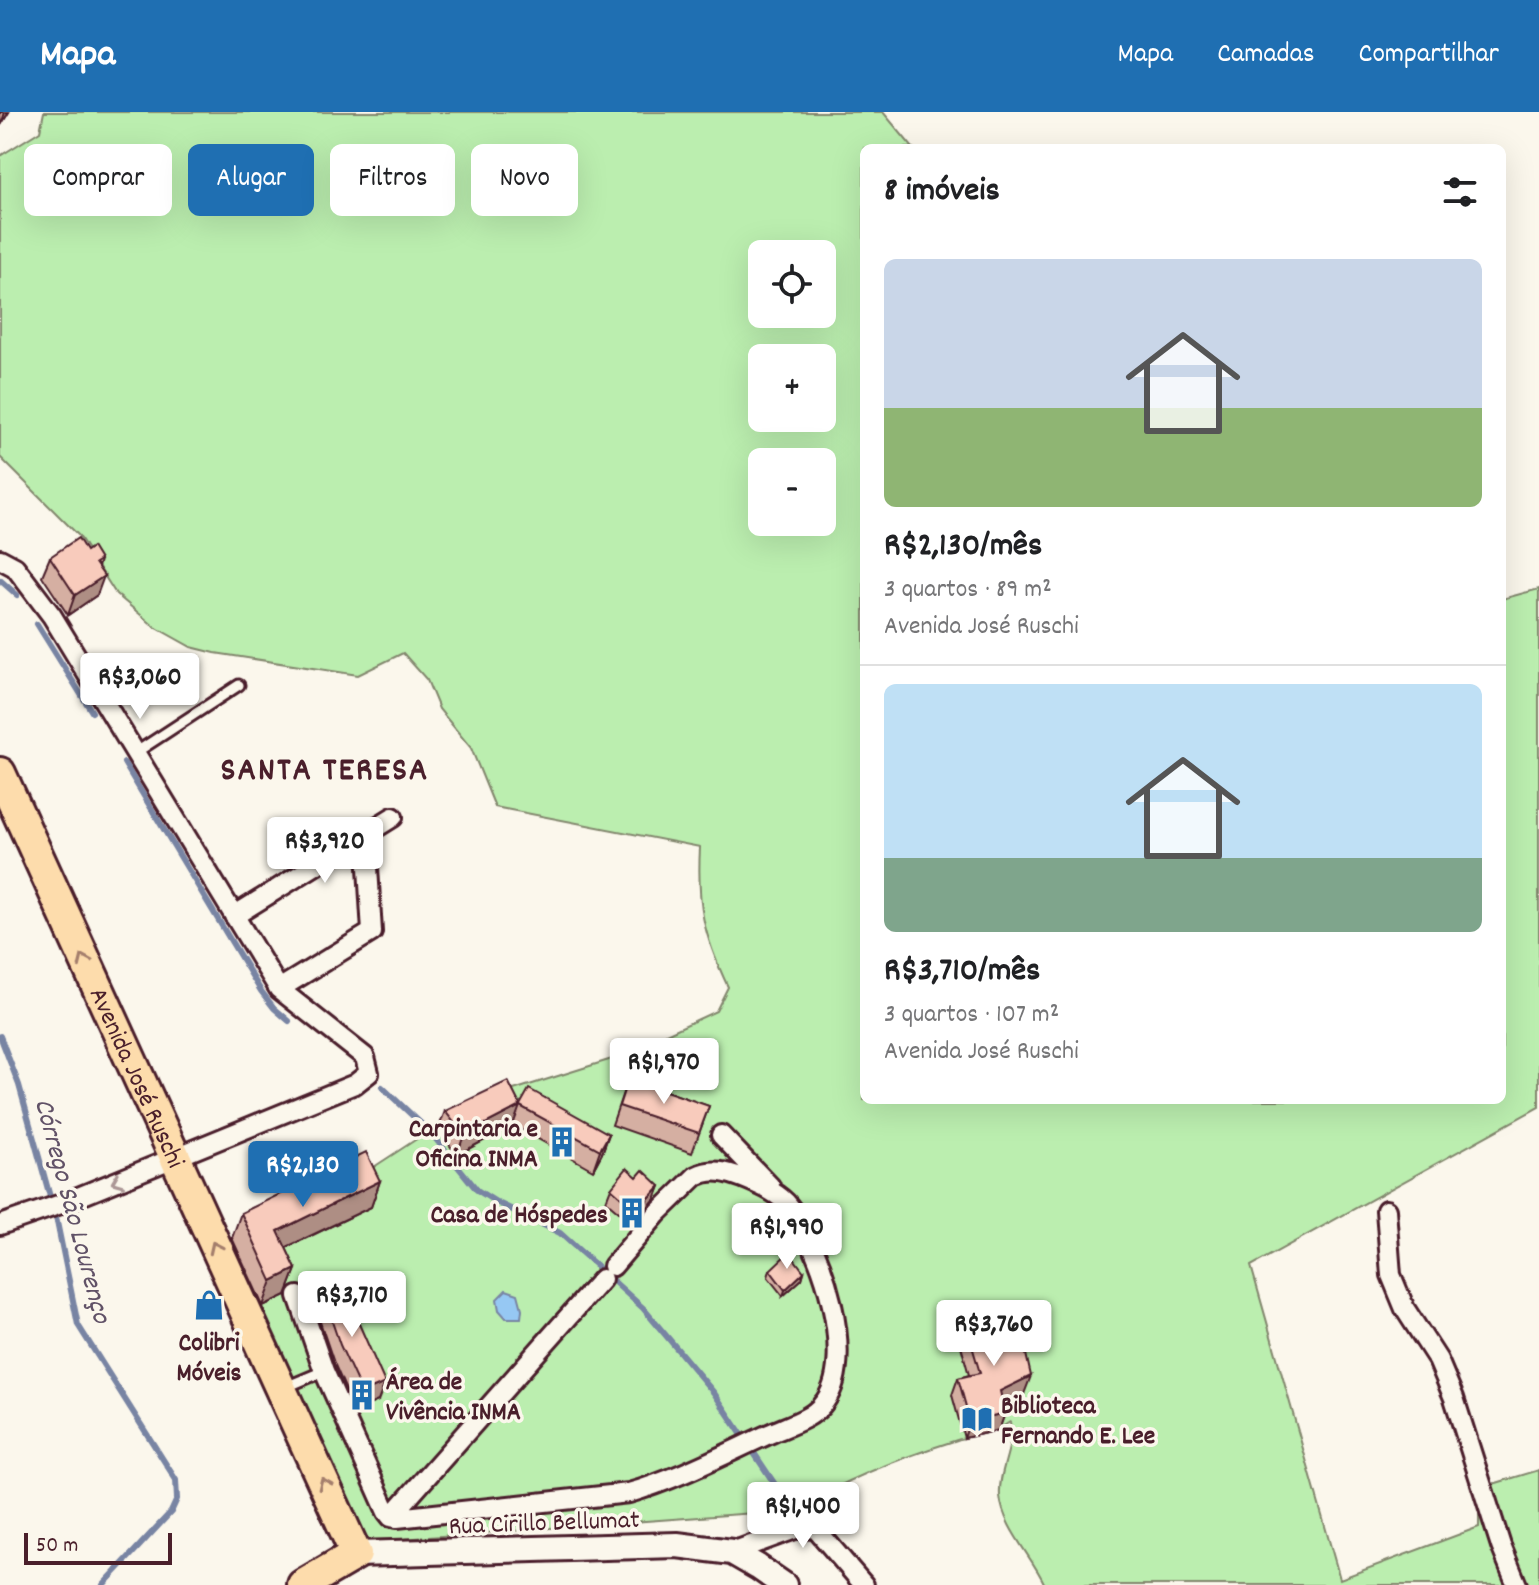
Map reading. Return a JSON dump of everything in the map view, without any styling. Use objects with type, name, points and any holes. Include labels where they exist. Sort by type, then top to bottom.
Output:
[{"type":"main road","name":"Avenida José Ruschi","points":[[0,773],[356,1554]]},
{"type":"main road","points":[[303,1585],[356,1554]]},
{"type":"street","points":[[0,1225],[61,1204],[362,1081],[369,1073],[365,1057],[279,989],[41,598],[4,560]]},
{"type":"street","points":[[234,916],[393,817]]},
{"type":"street","points":[[279,989],[372,932],[366,835]]},
{"type":"street","points":[[391,1517],[629,1493],[654,1486],[813,1414],[824,1404],[837,1373],[839,1352],[837,1323],[817,1263],[791,1208],[721,1135]]},
{"type":"street","points":[[391,1517],[657,1214],[696,1176],[704,1172],[733,1174],[780,1196]]},
{"type":"street","points":[[1386,1210],[1391,1275],[1405,1309],[1438,1360],[1454,1398],[1501,1546],[1517,1585]]},
{"type":"street","points":[[298,1296],[324,1371],[391,1517]]},
{"type":"street","points":[[732,1552],[795,1529],[815,1528],[864,1585]]},
{"type":"street","name":"Rua Cirillo Bellumat","points":[[356,1554],[677,1545],[732,1552]]},
{"type":"street","points":[[732,1552],[784,1585]]},
{"type":"lane","points":[[135,753],[239,685]]},
{"type":"lane","points":[[282,1389],[324,1371]]},
{"type":"green space","points":[[44,112],[883,112],[910,144],[860,144],[860,1104],[1506,1104],[1506,598],[1539,589],[1539,1107],[1251,1266],[1340,1579],[1479,1527],[1479,1499],[1493,1484],[1539,1470],[1539,1585],[1045,1585],[1012,1531],[1002,1508],[1000,1486],[1010,1440],[1010,1422],[877,1469],[801,1507],[797,1501],[768,1512],[361,1542],[224,1242],[357,1178],[435,1127],[504,1093],[612,1059],[716,1011],[728,987],[707,935],[701,903],[700,847],[495,807],[471,748],[439,709],[427,680],[403,653],[358,675],[215,653],[191,647],[155,627],[116,594],[79,536],[0,457],[0,156],[40,131]]},
{"type":"water","points":[[506,1290],[518,1294],[521,1318],[506,1318],[499,1310],[497,1299]]},
{"type":"building","points":[[78,538],[86,551],[92,547],[100,560],[95,563],[104,576],[75,595],[50,557]]},
{"type":"building","points":[[628,1078],[709,1106],[699,1133],[619,1106]]},
{"type":"building","points":[[508,1081],[520,1105],[529,1089],[609,1134],[600,1150],[520,1106],[464,1135],[445,1111]]},
{"type":"building","points":[[366,1152],[380,1181],[278,1231],[296,1269],[272,1281],[241,1213]]},
{"type":"building","points":[[627,1168],[637,1177],[643,1170],[660,1186],[637,1211],[611,1188]]},
{"type":"building","points":[[789,1252],[804,1272],[785,1290],[770,1270]]},
{"type":"building","points":[[341,1283],[385,1383],[362,1393],[340,1345],[322,1292]]},
{"type":"building","points":[[1004,1320],[1007,1332],[1019,1323],[1031,1376],[1000,1391],[1005,1413],[970,1421],[958,1378],[980,1373],[967,1329]]},
{"type":"waterway","points":[[0,580],[17,595]]},
{"type":"waterway","points":[[37,624],[92,712]]},
{"type":"waterway","points":[[124,763],[261,991],[289,1021]]},
{"type":"waterway","name":"Córrego São Lourenço","points":[[0,1036],[19,1085],[57,1222],[78,1325],[176,1480],[177,1499],[171,1512],[103,1585]]},
{"type":"waterway","points":[[382,1087],[431,1133],[477,1190],[560,1233],[643,1308],[714,1393],[792,1510]]},
{"type":"place","name":"Carpintaria e Oficina INMA","points":[[562,1142]]},
{"type":"place","name":"Casa de Hóspedes","points":[[632,1213]]},
{"type":"place","name":"Colibri Móveis","points":[[209,1305]]},
{"type":"place","name":"Área de Vivência INMA","points":[[362,1395]]},
{"type":"place","name":"Biblioteca Fernando E. Lee","points":[[977,1419]]},
{"type":"district","name":"SANTA TERESA","points":[[325,767]]}]
